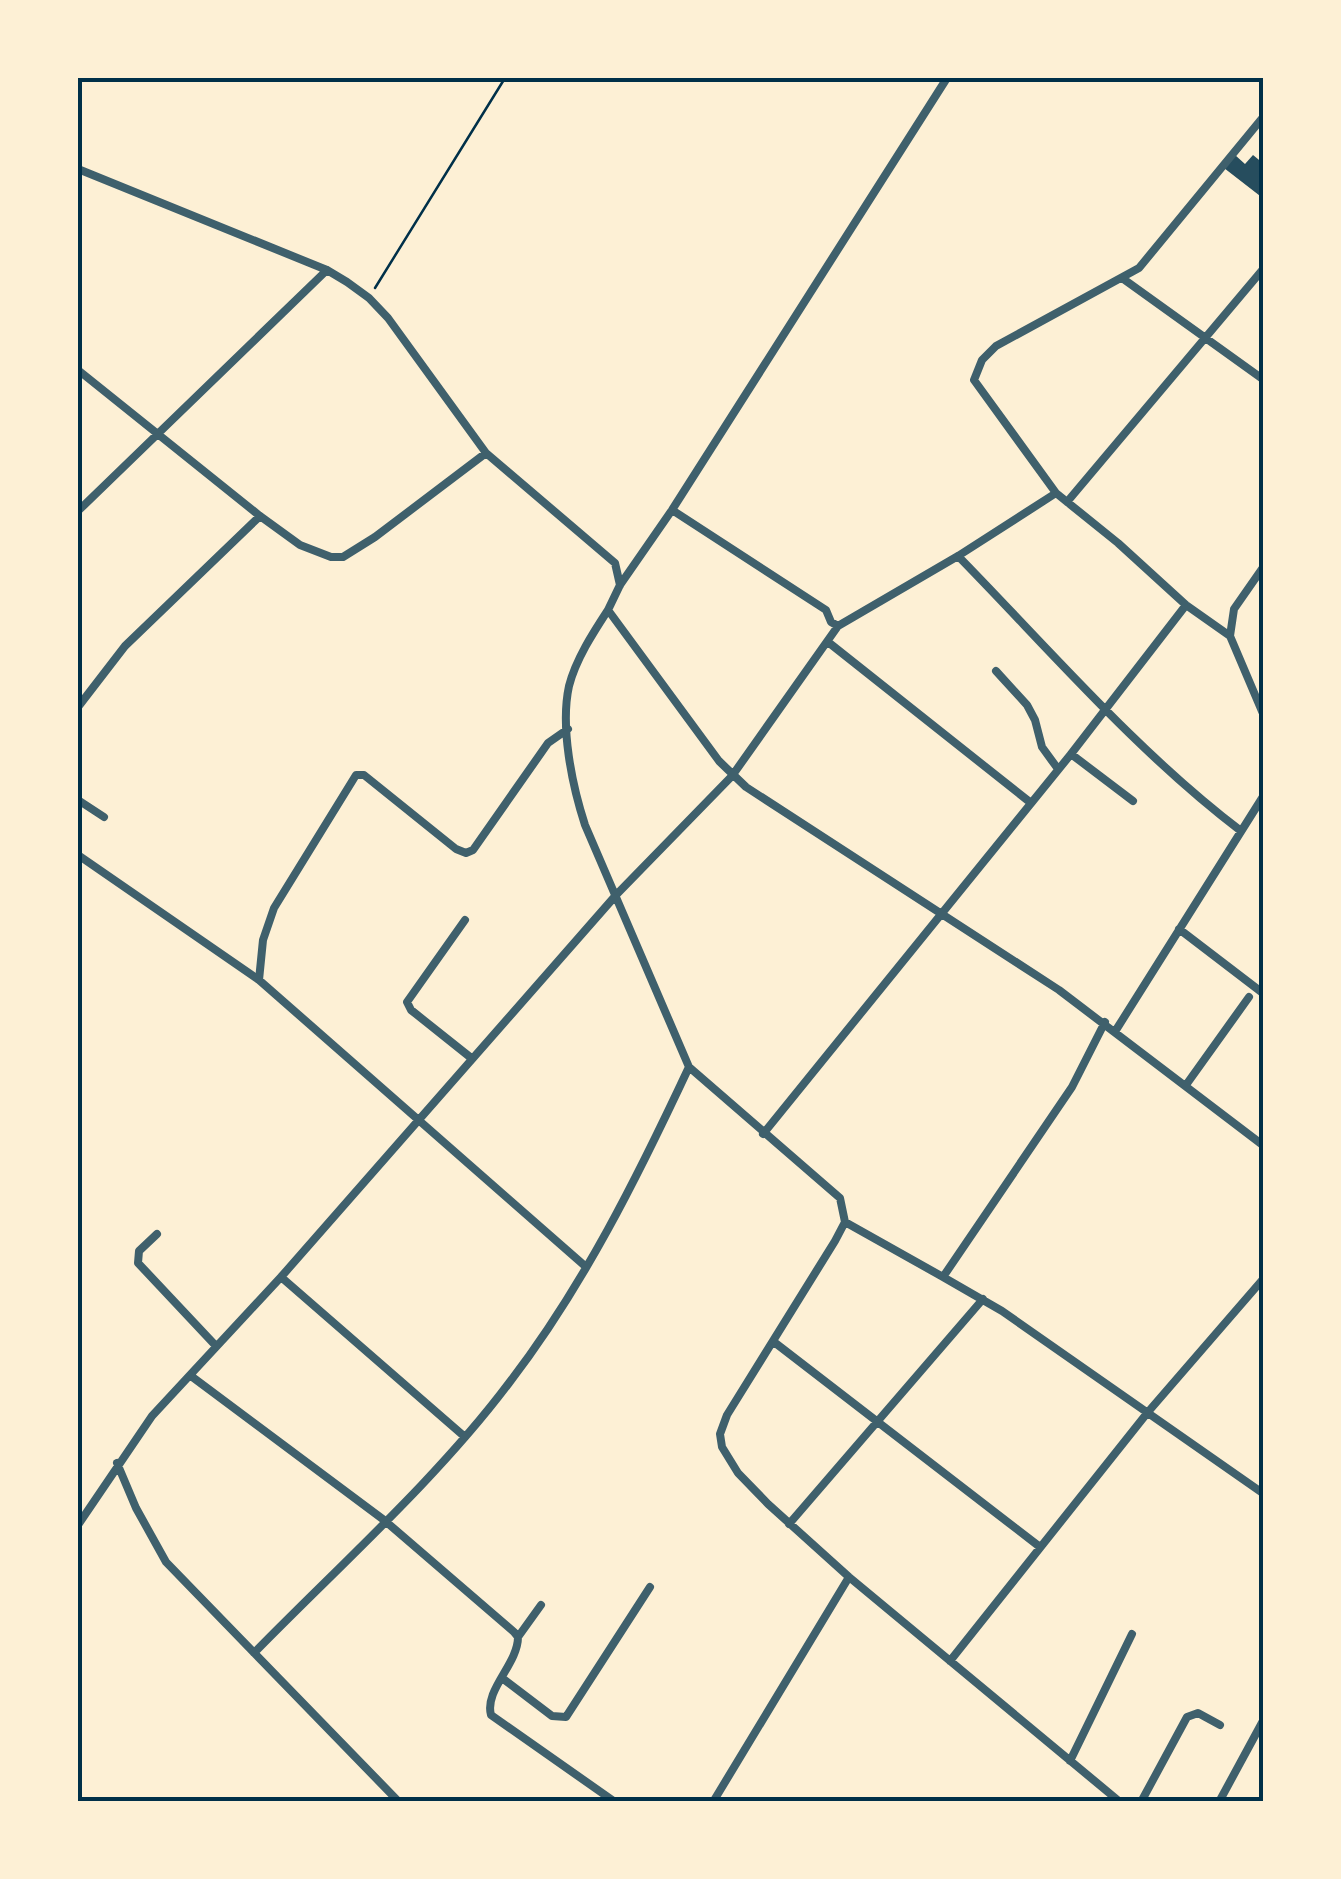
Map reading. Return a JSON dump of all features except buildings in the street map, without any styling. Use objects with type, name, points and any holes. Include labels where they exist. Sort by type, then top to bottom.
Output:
[{"type":"street","points":[[947,78],[672,510],[620,585],[570,684],[566,706],[568,729],[578,804],[689,1067],[840,1198],[846,1222],[727,1415],[720,1440],[738,1473],[789,1524],[1120,1802]]},
{"type":"street","points":[[1230,636],[1186,605],[1056,493],[975,385],[976,371],[996,346],[1144,264],[1261,123]]},
{"type":"street","points":[[78,168],[326,270],[369,298],[414,350],[486,453],[615,563],[636,562]]},
{"type":"street","points":[[1068,502],[1264,268]]},
{"type":"street","points":[[78,511],[326,270]]},
{"type":"street","points":[[1122,278],[1264,380]]},
{"type":"street","points":[[78,370],[260,516],[316,554],[343,556],[375,537],[486,453]]},
{"type":"street","points":[[78,1525],[152,1416],[281,1277],[616,894],[732,776],[838,626],[1056,493]]},
{"type":"street","points":[[672,510],[826,610],[831,622],[838,626]]},
{"type":"street","points":[[78,707],[125,646],[260,516]]},
{"type":"street","points":[[958,556],[1106,709],[1205,804],[1241,831]]},
{"type":"street","points":[[615,563],[620,585]]},
{"type":"street","points":[[1264,566],[1234,609],[1230,636],[1264,716]]},
{"type":"street","points":[[763,1134],[1071,754],[1186,605]]},
{"type":"street","points":[[608,610],[732,776],[1105,1022],[1264,1146]]},
{"type":"street","points":[[828,642],[1031,803]]},
{"type":"street","points":[[996,671],[1026,705],[1042,747],[1058,768]]},
{"type":"street","points":[[259,980],[264,940],[274,908],[356,775],[364,775],[466,853],[474,850],[548,743],[568,729]]},
{"type":"street","points":[[1071,754],[1133,801]]},
{"type":"street","points":[[1116,1030],[1264,795]]},
{"type":"street","points":[[78,800],[104,817]]},
{"type":"street","points":[[78,855],[259,980],[585,1266]]},
{"type":"street","points":[[465,920],[407,1002],[411,1010],[470,1058]]},
{"type":"street","points":[[1180,928],[1264,994]]},
{"type":"street","points":[[1186,1085],[1249,997]]},
{"type":"street","points":[[944,1276],[1072,1087],[1105,1022]]},
{"type":"street","points":[[254,1654],[465,1437],[510,1382],[585,1266],[646,1157],[689,1067]]},
{"type":"street","points":[[846,1222],[984,1299],[1264,1494]]},
{"type":"street","points":[[158,1234],[139,1251],[138,1263],[216,1346]]},
{"type":"street","points":[[281,1277],[465,1437]]},
{"type":"street","points":[[950,1661],[1148,1412],[1264,1278]]},
{"type":"street","points":[[789,1524],[984,1299]]},
{"type":"street","points":[[774,1342],[1040,1547]]},
{"type":"street","points":[[190,1376],[384,1520],[518,1637]]},
{"type":"street","points":[[117,1463],[166,1562],[399,1802]]},
{"type":"street","points":[[713,1802],[850,1577]]},
{"type":"street","points":[[502,1678],[552,1716],[566,1717],[650,1587]]},
{"type":"street","points":[[541,1605],[518,1637],[517,1648],[490,1704],[491,1715],[615,1802]]},
{"type":"street","points":[[1070,1760],[1132,1634]]},
{"type":"street","points":[[1141,1802],[1187,1717],[1198,1714],[1220,1725]]},
{"type":"street","points":[[1220,1802],[1264,1719]]},
{"type":"path","points":[[369,298],[505,78]]}]
